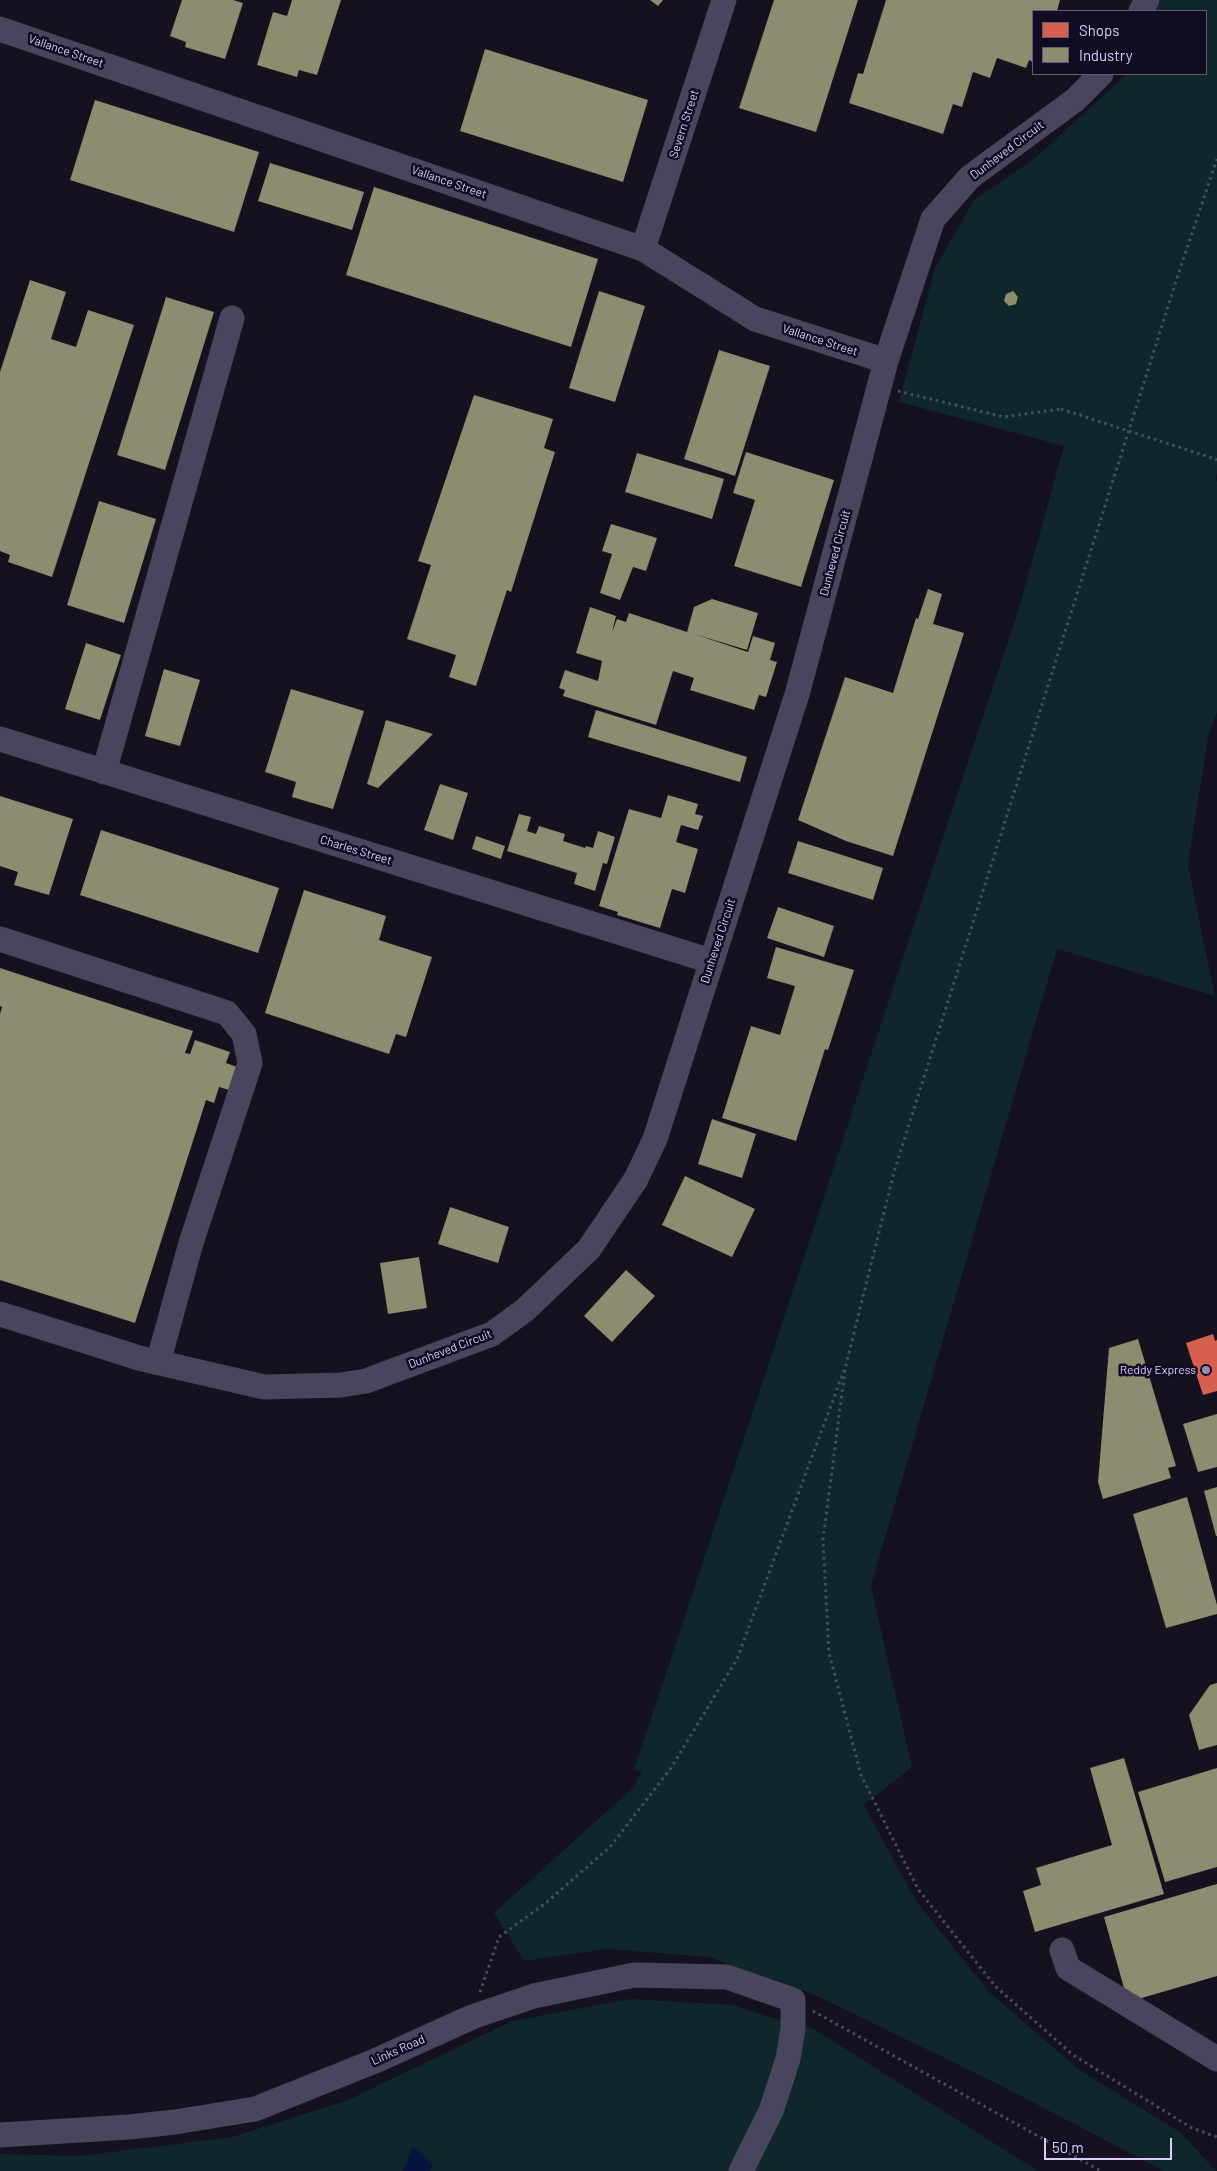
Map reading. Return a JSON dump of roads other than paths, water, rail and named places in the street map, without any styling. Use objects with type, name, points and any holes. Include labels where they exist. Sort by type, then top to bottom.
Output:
[{"type":"street","name":"Severn Street","points":[[643,249],[724,0]]},
{"type":"street","name":"Vallance Street","points":[[0,29],[643,249],[756,319],[886,361]]},
{"type":"street","name":"Dunheved Circuit","points":[[0,1314],[158,1363],[264,1387],[342,1385],[366,1381],[492,1334],[525,1310],[589,1249],[636,1179],[655,1139],[798,691],[886,361],[933,219],[970,178],[1075,100],[1100,75]]},
{"type":"street","points":[[104,772],[232,318]]},
{"type":"street","name":"Charles Street","points":[[0,739],[711,961]]},
{"type":"street","points":[[0,939],[227,1013],[244,1034],[250,1063],[191,1244],[158,1363]]},
{"type":"street","points":[[1062,1950],[1068,1968],[1217,2059]]},
{"type":"street","name":"Links Road","points":[[0,2135],[129,2127],[255,2109],[375,2062],[472,2016],[534,1996],[634,1975],[727,1977],[793,2000],[793,2029],[788,2059],[771,2110],[740,2171]]},
{"type":"water","points":[[413,2146],[433,2166],[430,2171],[403,2171]]},
{"type":"place","name":"Reddy Express","points":[[1206,1370]]}]
